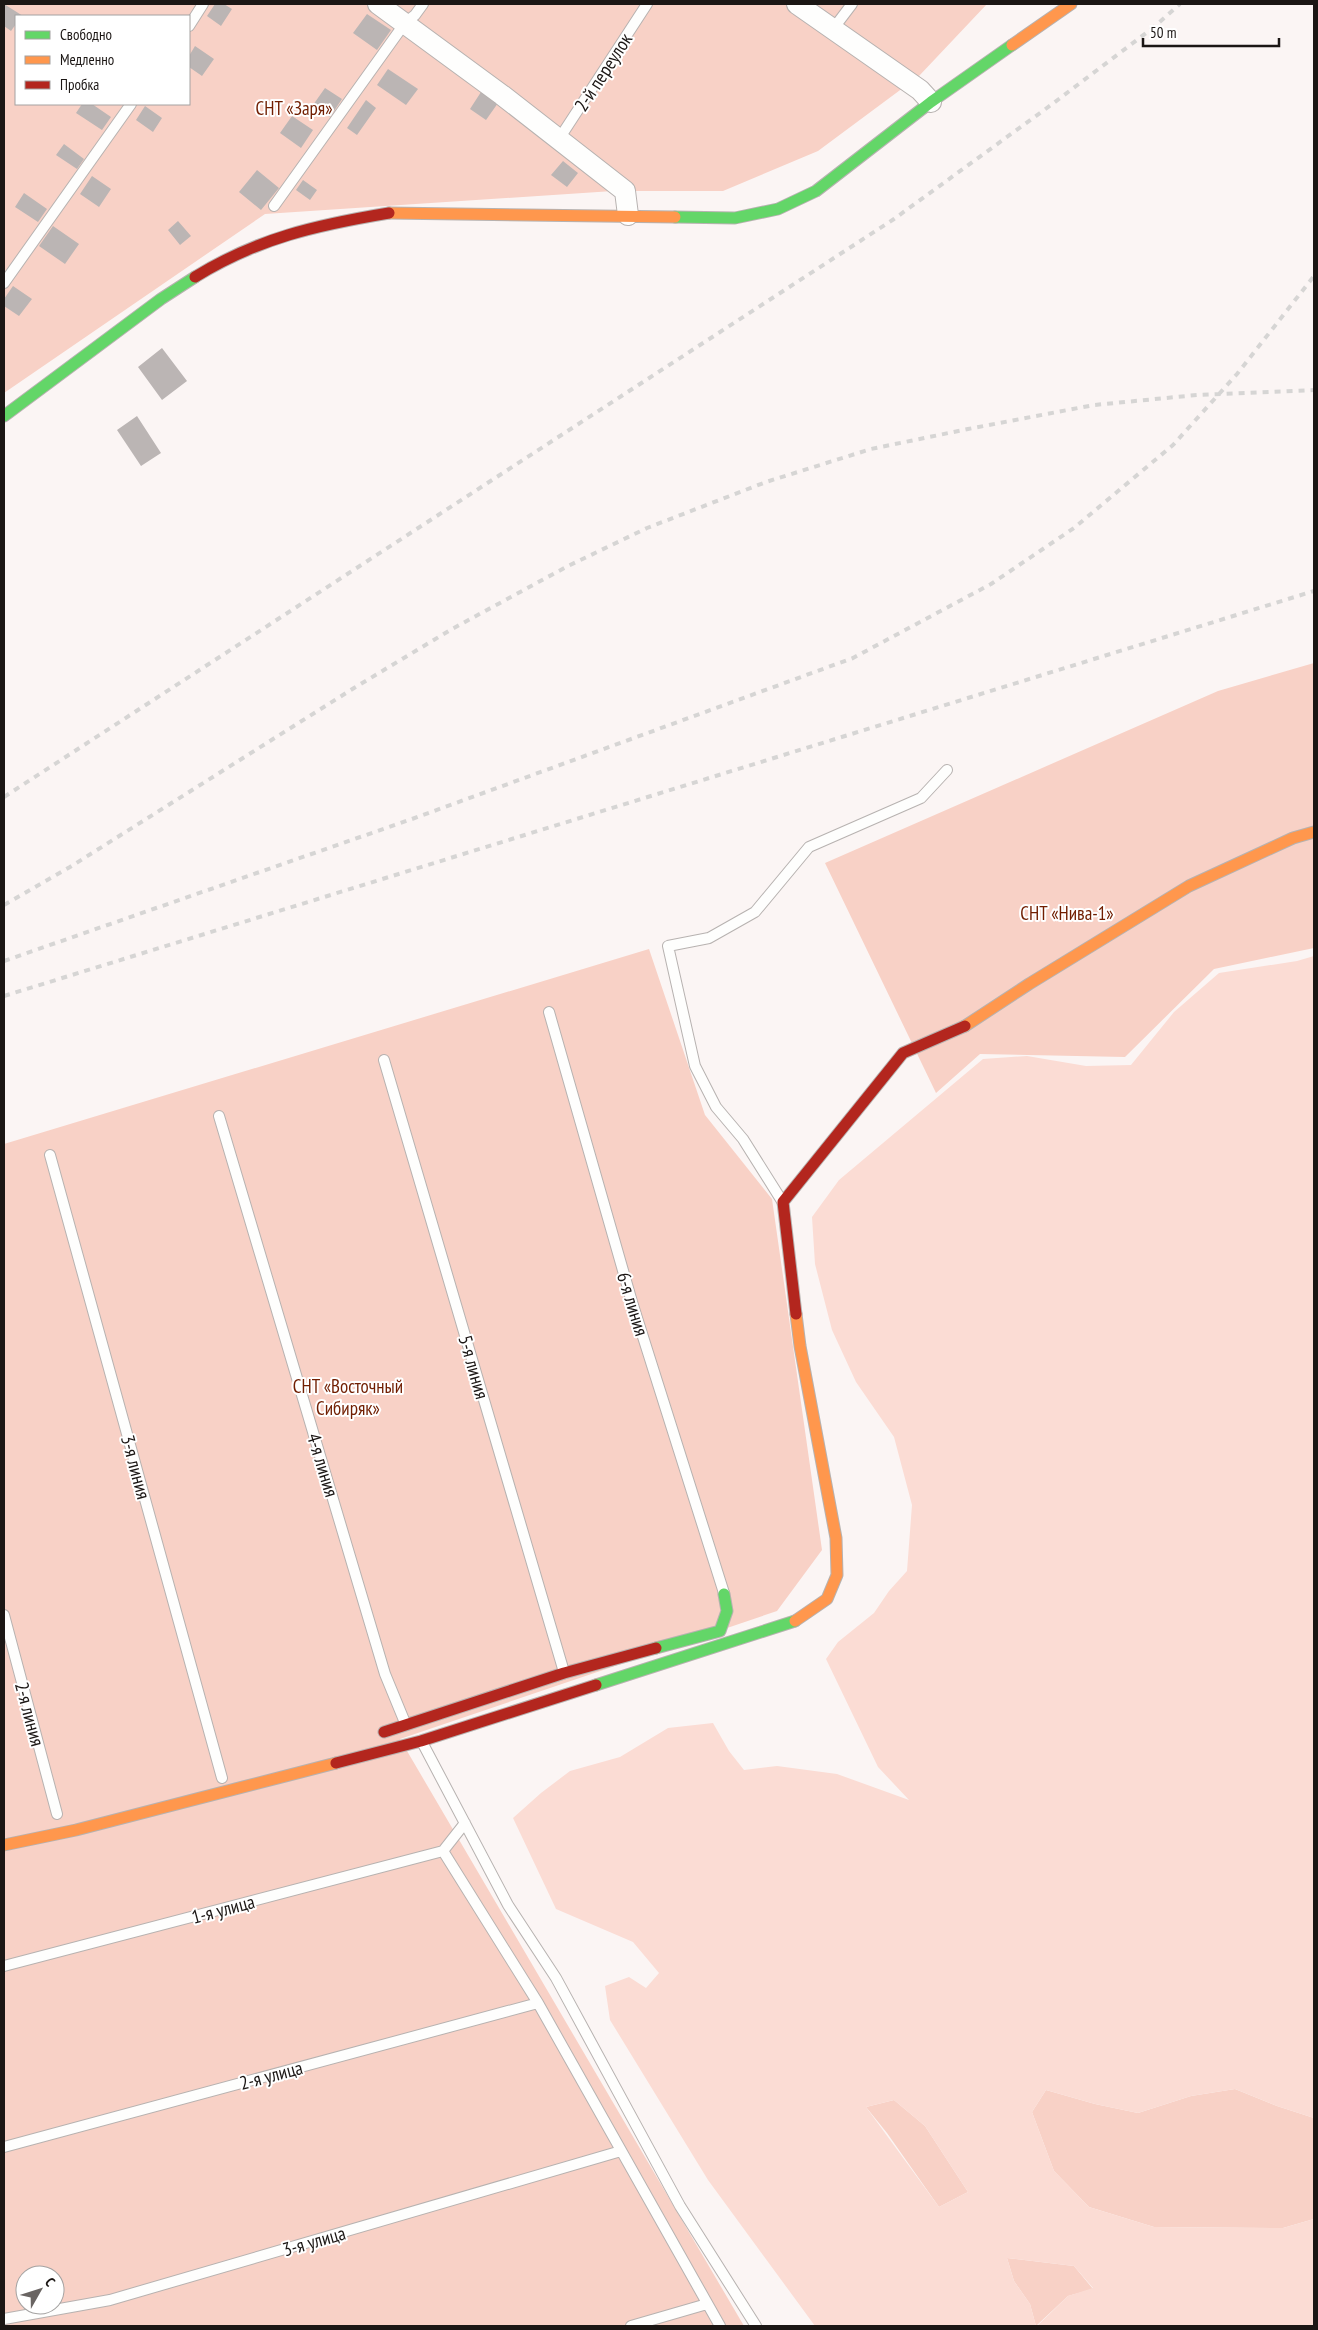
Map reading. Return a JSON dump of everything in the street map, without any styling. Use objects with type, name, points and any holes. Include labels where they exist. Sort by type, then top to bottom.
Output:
[{"type":"street","points":[[378,4],[626,191],[628,215]]},
{"type":"street","points":[[797,4],[920,90],[931,102]]},
{"type":"street","points":[[4,416],[161,299],[221,261],[276,237],[328,223],[392,212],[736,218],[778,209],[816,191],[931,102],[1071,4]]},
{"type":"street","points":[[4,1845],[76,1830],[421,1741],[796,1621],[827,1599],[837,1575],[836,1538],[800,1346],[783,1202],[903,1053],[972,1023],[1029,984],[1189,886],[1293,838],[1314,832]]},
{"type":"street","points":[[369,1736],[406,1726],[564,1673],[720,1630],[727,1611],[724,1594]]},
{"type":"lane","points":[[190,24],[203,4]]},
{"type":"lane","points":[[274,206],[405,23],[415,15],[423,4]]},
{"type":"lane","name":"2-й переулок","points":[[559,139],[648,4]]},
{"type":"lane","points":[[833,30],[852,4]]},
{"type":"lane","points":[[4,284],[130,105]]},
{"type":"lane","points":[[783,1202],[743,1139],[716,1107],[695,1066],[668,946],[709,938],[755,912],[809,847],[921,798],[947,770]]},
{"type":"lane","name":"6-я линия","points":[[549,1012],[632,1302],[724,1594]]},
{"type":"lane","name":"5-я линия","points":[[384,1060],[564,1673]]},
{"type":"lane","name":"4-я линия","points":[[219,1116],[385,1674],[406,1726]]},
{"type":"lane","name":"3-я линия","points":[[50,1155],[222,1778]]},
{"type":"lane","name":"2-я линия","points":[[4,1615],[57,1814]]},
{"type":"lane","points":[[421,1741],[508,1904],[556,1978],[680,2206],[756,2326]]},
{"type":"lane","points":[[465,1824],[443,1851],[538,2002],[720,2326]]},
{"type":"lane","name":"1-я улица","points":[[4,1966],[443,1851]]},
{"type":"lane","name":"2-я улица","points":[[4,2147],[538,2002]]},
{"type":"lane","name":"3-я улица","points":[[4,2320],[110,2300],[621,2151]]},
{"type":"lane","points":[[631,2326],[707,2304]]},
{"type":"green space","name":"СНТ «Заря»","points":[[4,4],[987,4],[919,76],[818,151],[723,191],[613,191],[265,214],[4,393]]},
{"type":"green space","name":"СНТ «Нива-1»","points":[[1314,663],[1314,948],[1214,969],[1125,1057],[980,1054],[936,1093],[825,863],[1218,691]]},
{"type":"green space","name":"СНТ «Восточный Сибиряк»","points":[[649,949],[705,1115],[772,1199],[822,1550],[777,1611],[400,1739],[744,2326],[4,2326],[4,1144]]},
{"type":"green space","points":[[1235,2089],[1314,2118],[1314,2219],[1283,2228],[1154,2227],[1089,2207],[1054,2171],[1032,2112],[1046,2090],[1095,2104],[1138,2113],[1191,2096]]},
{"type":"green space","points":[[894,2100],[925,2126],[968,2192],[939,2207],[887,2133],[866,2107]]},
{"type":"green space","points":[[1007,2258],[1074,2266],[1093,2289],[1068,2296],[1036,2326],[1030,2304],[1014,2281]]},
{"type":"shaded area","points":[[1314,956],[1314,2118],[1235,2089],[1191,2096],[1138,2113],[1095,2104],[1046,2090],[1032,2112],[1054,2171],[1089,2207],[1154,2227],[1283,2228],[1314,2219],[1314,2326],[1037,2326],[1068,2296],[1093,2288],[1074,2266],[1007,2258],[1014,2281],[1030,2304],[1036,2326],[815,2326],[708,2180],[610,2020],[605,1986],[629,1977],[646,1988],[659,1973],[633,1942],[556,1909],[513,1818],[570,1771],[620,1757],[668,1728],[713,1723],[729,1751],[744,1770],[777,1766],[837,1774],[909,1800],[878,1767],[826,1659],[838,1642],[874,1613],[889,1591],[907,1571],[912,1505],[894,1437],[856,1382],[832,1330],[815,1264],[812,1217],[839,1180],[983,1059],[1027,1056],[1086,1066],[1131,1065],[1174,1012],[1219,973],[1297,961]],"holes":[[[894,2100],[925,2126],[968,2192],[939,2207],[866,2107]]]},
{"type":"building","points":[[4,4],[21,15],[15,15],[15,25],[11,31],[4,26]]},
{"type":"building","points":[[215,4],[224,4],[232,9],[221,26],[207,16]]},
{"type":"building","points":[[367,14],[391,30],[377,50],[353,33]]},
{"type":"building","points":[[195,46],[214,59],[202,76],[190,68],[190,54]]},
{"type":"building","points":[[388,69],[418,89],[406,105],[377,85]]},
{"type":"building","points":[[325,88],[342,99],[330,117],[313,105]]},
{"type":"building","points":[[481,92],[498,103],[486,120],[470,109]]},
{"type":"building","points":[[366,100],[376,108],[357,135],[347,128]]},
{"type":"building","points":[[81,105],[93,105],[111,117],[102,130],[76,113]]},
{"type":"building","points":[[145,106],[162,118],[153,132],[136,120]]},
{"type":"building","points":[[292,116],[313,130],[301,148],[280,133]]},
{"type":"building","points":[[64,144],[84,159],[77,169],[56,155]]},
{"type":"building","points":[[563,161],[578,173],[567,187],[551,175]]},
{"type":"building","points":[[257,170],[279,188],[261,210],[239,192]]},
{"type":"building","points":[[92,176],[111,189],[99,207],[80,194]]},
{"type":"building","points":[[303,180],[317,190],[310,200],[296,190]]},
{"type":"building","points":[[24,193],[47,209],[38,222],[15,207]]},
{"type":"building","points":[[178,221],[191,236],[180,245],[168,230]]},
{"type":"building","points":[[53,226],[79,244],[65,264],[39,246]]},
{"type":"building","points":[[13,286],[32,299],[19,316],[4,306],[4,299]]},
{"type":"building","points":[[162,348],[187,381],[162,400],[138,367]]},
{"type":"building","points":[[137,416],[161,453],[141,466],[117,430]]},
{"type":"railway","points":[[4,797],[894,219],[1051,105],[1154,27],[1180,4]]},
{"type":"railway","points":[[4,961],[412,819],[853,658],[991,584],[1074,528],[1173,445],[1237,374],[1314,276]]},
{"type":"railway","points":[[4,905],[70,867],[354,688],[452,629],[568,566],[647,528],[766,482],[871,449],[1094,405],[1197,395],[1314,390]]},
{"type":"railway","points":[[4,996],[1314,591]]},
{"type":"traffic: fast","points":[[675,217],[735,218],[778,209],[816,191],[931,102],[1012,45]]},
{"type":"traffic: fast","points":[[4,416],[161,299],[195,277]]},
{"type":"traffic: fast","points":[[656,1648],[720,1631],[727,1611],[724,1594]]},
{"type":"traffic: fast","points":[[596,1685],[795,1621]]},
{"type":"traffic: slow","points":[[1012,45],[1071,4]]},
{"type":"traffic: slow","points":[[389,213],[675,217]]},
{"type":"traffic: slow","points":[[965,1026],[1029,984],[1189,886],[1293,838],[1314,832]]},
{"type":"traffic: slow","points":[[795,1621],[827,1599],[837,1575],[836,1538],[800,1346],[796,1314]]},
{"type":"traffic: slow","points":[[4,1845],[76,1830],[336,1763]]},
{"type":"traffic: jam","points":[[195,277],[242,252],[289,235],[313,228],[389,213]]},
{"type":"traffic: jam","points":[[796,1314],[783,1202],[903,1053],[965,1026]]},
{"type":"traffic: jam","points":[[384,1732],[564,1673],[656,1648]]},
{"type":"traffic: jam","points":[[336,1763],[421,1741],[596,1685]]}]
